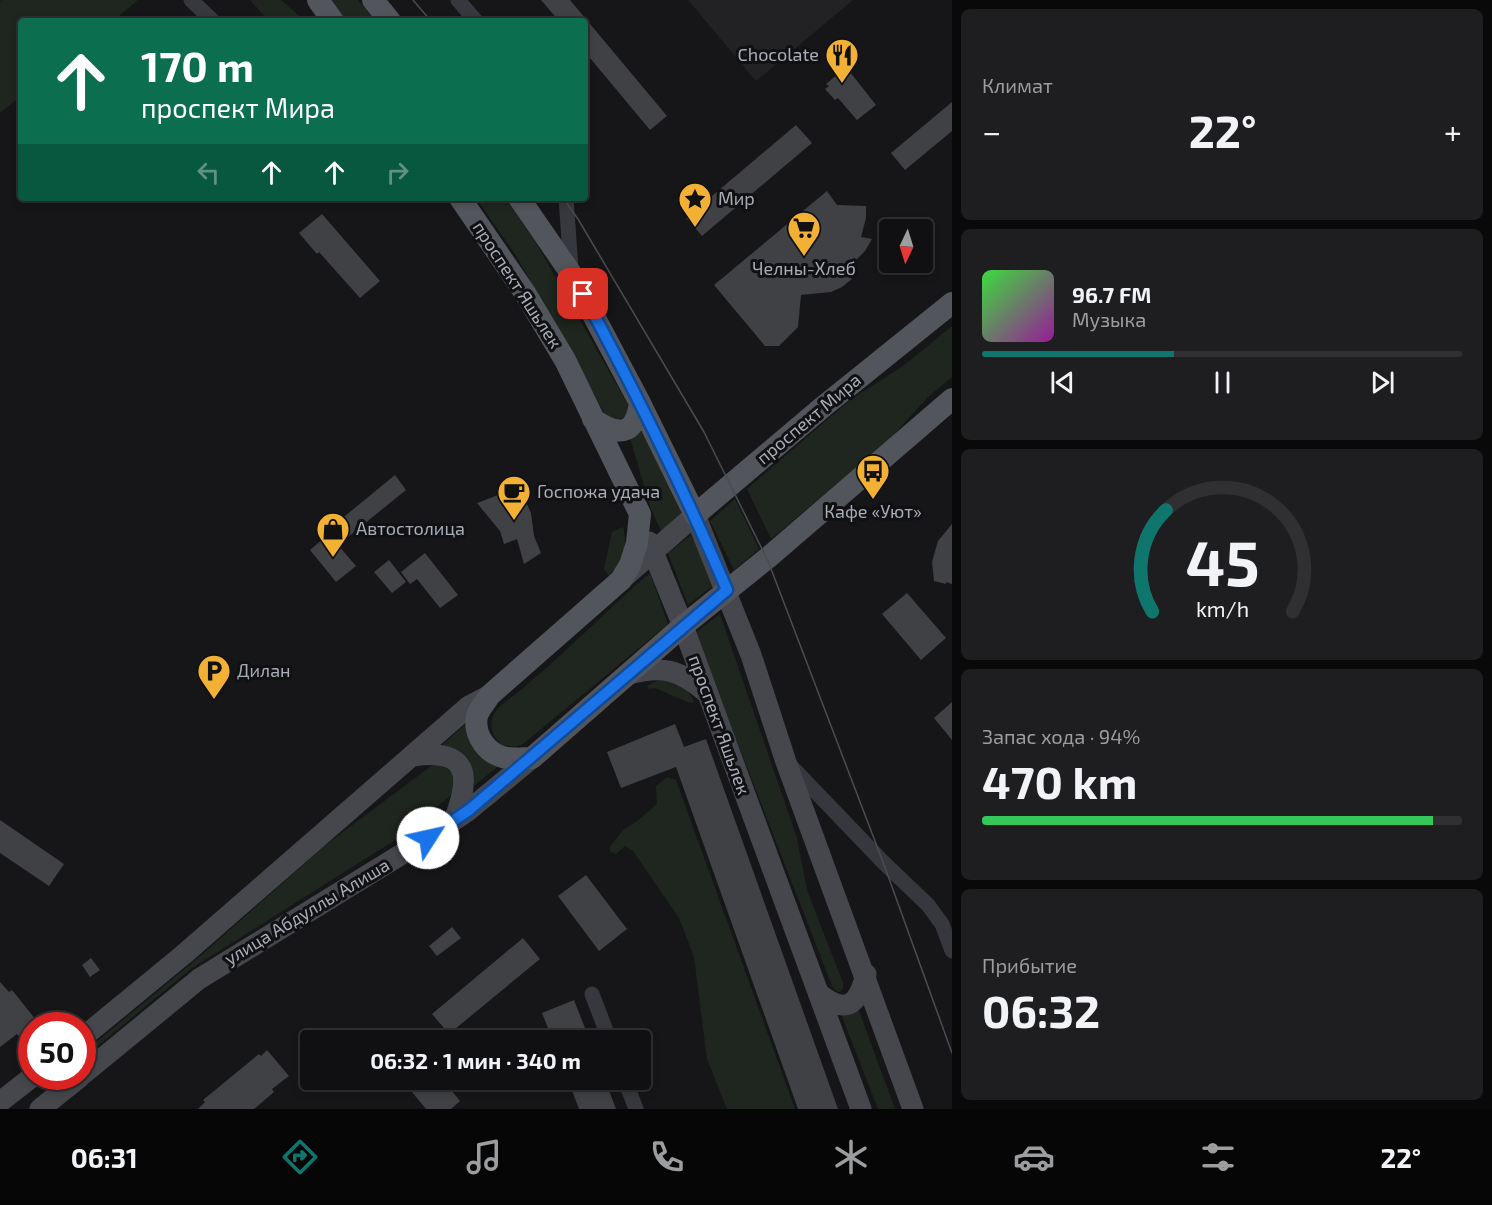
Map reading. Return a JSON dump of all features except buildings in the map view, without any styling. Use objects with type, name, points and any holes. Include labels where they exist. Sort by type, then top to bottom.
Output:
[{"type":"main road","points":[[373,0],[388,18]]},
{"type":"main road","name":"проспект Яшьлек","points":[[462,201],[525,292],[565,360],[640,514],[652,552],[691,620],[706,692],[861,1109]]},
{"type":"main road","points":[[521,201],[572,275],[640,403],[695,515],[727,590],[751,655],[786,762],[866,974],[913,1109]]},
{"type":"main road","name":"проспект Мира","points":[[669,538],[824,406],[948,308]]},
{"type":"main road","points":[[691,620],[770,556],[952,399]]},
{"type":"main road","points":[[593,419],[609,429],[617,431],[628,428],[638,416],[640,403]]},
{"type":"main road","points":[[621,580],[630,565],[637,543],[640,514]]},
{"type":"main road","name":"улица Абдуллы Алиша","points":[[96,1026],[183,955],[469,706],[490,695],[669,538]]},
{"type":"main road","name":"улица Абдуллы Алиша","points":[[96,1064],[199,979],[454,820],[531,758],[691,620]]},
{"type":"main road","points":[[629,674],[653,669],[668,670],[689,678],[706,692]]},
{"type":"main road","points":[[490,695],[477,714],[477,728],[485,747],[507,758],[531,758]]},
{"type":"main road","points":[[413,756],[442,755],[455,761],[463,770],[464,796],[454,820]]},
{"type":"main road","points":[[818,993],[831,1003],[843,1006],[853,1002],[861,993],[866,974]]},
{"type":"main road","points":[[0,1102],[18,1088]]},
{"type":"main road","name":"улица Абдуллы Алиша","points":[[40,1109],[64,1090]]},
{"type":"street","points":[[191,0],[210,18]]},
{"type":"street","points":[[458,0],[473,18]]},
{"type":"street","points":[[566,201],[572,275]]},
{"type":"street","points":[[786,762],[928,905],[942,924],[952,951]]},
{"type":"street","points":[[592,994],[606,1030]]},
{"type":"street","points":[[629,1090],[636,1109]]},
{"type":"shaded area","points":[[138,0],[117,18],[18,18],[18,98],[0,113],[0,1]]},
{"type":"shaded area","points":[[250,0],[281,0],[302,18],[266,18]]},
{"type":"shaded area","points":[[331,0],[358,0],[373,18],[345,18]]},
{"type":"shaded area","points":[[688,0],[853,0],[756,81]]},
{"type":"shaded area","points":[[478,201],[507,201],[536,243],[630,408],[626,417],[613,421],[605,414],[517,257]]},
{"type":"shaded area","points":[[952,326],[952,377],[928,397],[887,442],[771,539],[747,489],[850,400],[903,366]]},
{"type":"shaded area","points":[[642,431],[682,514],[662,533],[651,509],[630,438]]},
{"type":"shaded area","points":[[735,499],[759,549],[734,570],[710,521]]},
{"type":"shaded area","points":[[623,527],[625,540],[621,560],[609,576],[604,569],[612,532]]},
{"type":"shaded area","points":[[691,535],[714,585],[688,605],[668,553]]},
{"type":"shaded area","points":[[650,573],[668,624],[523,744],[516,747],[502,745],[496,739],[492,728],[493,716],[499,708]]},
{"type":"shaded area","points":[[720,614],[797,838],[807,890],[843,983],[840,992],[832,986],[695,633]]},
{"type":"shaded area","points":[[659,680],[681,685],[694,702],[690,703],[655,688],[649,689],[647,686]]},
{"type":"shaded area","points":[[468,722],[501,764],[474,786],[471,771],[465,761],[441,746]]},
{"type":"shaded area","points":[[438,764],[452,772],[454,788],[450,796],[400,837],[192,968],[96,1047],[96,1042],[204,953],[323,847],[431,766]]},
{"type":"shaded area","points":[[667,777],[676,780],[795,1109],[727,1109],[707,1059],[694,957],[679,918],[633,851],[625,846],[616,854],[609,848],[623,830],[657,804],[656,786]]},
{"type":"shaded area","points":[[858,1008],[895,1109],[878,1109],[841,1014]]},
{"type":"tram line","points":[[413,0],[428,18]]},
{"type":"tram line","points":[[565,201],[704,432],[768,561],[883,862],[952,1053]]},
{"type":"place","name":"Chocolate","points":[[842,84]]},
{"type":"place","name":"Мир","points":[[695,228]]},
{"type":"place","name":"Челны-Хлеб","points":[[804,257]]},
{"type":"place","name":"Кафе «Уют»","points":[[873,500]]},
{"type":"place","name":"Госпожа удача","points":[[514,521]]},
{"type":"place","name":"Автостолица","points":[[333,558]]},
{"type":"place","name":"Дилан","points":[[214,700]]},
{"type":"route","points":[[428,838],[469,810],[587,711],[682,626],[727,590],[666,453],[583,294]]}]
